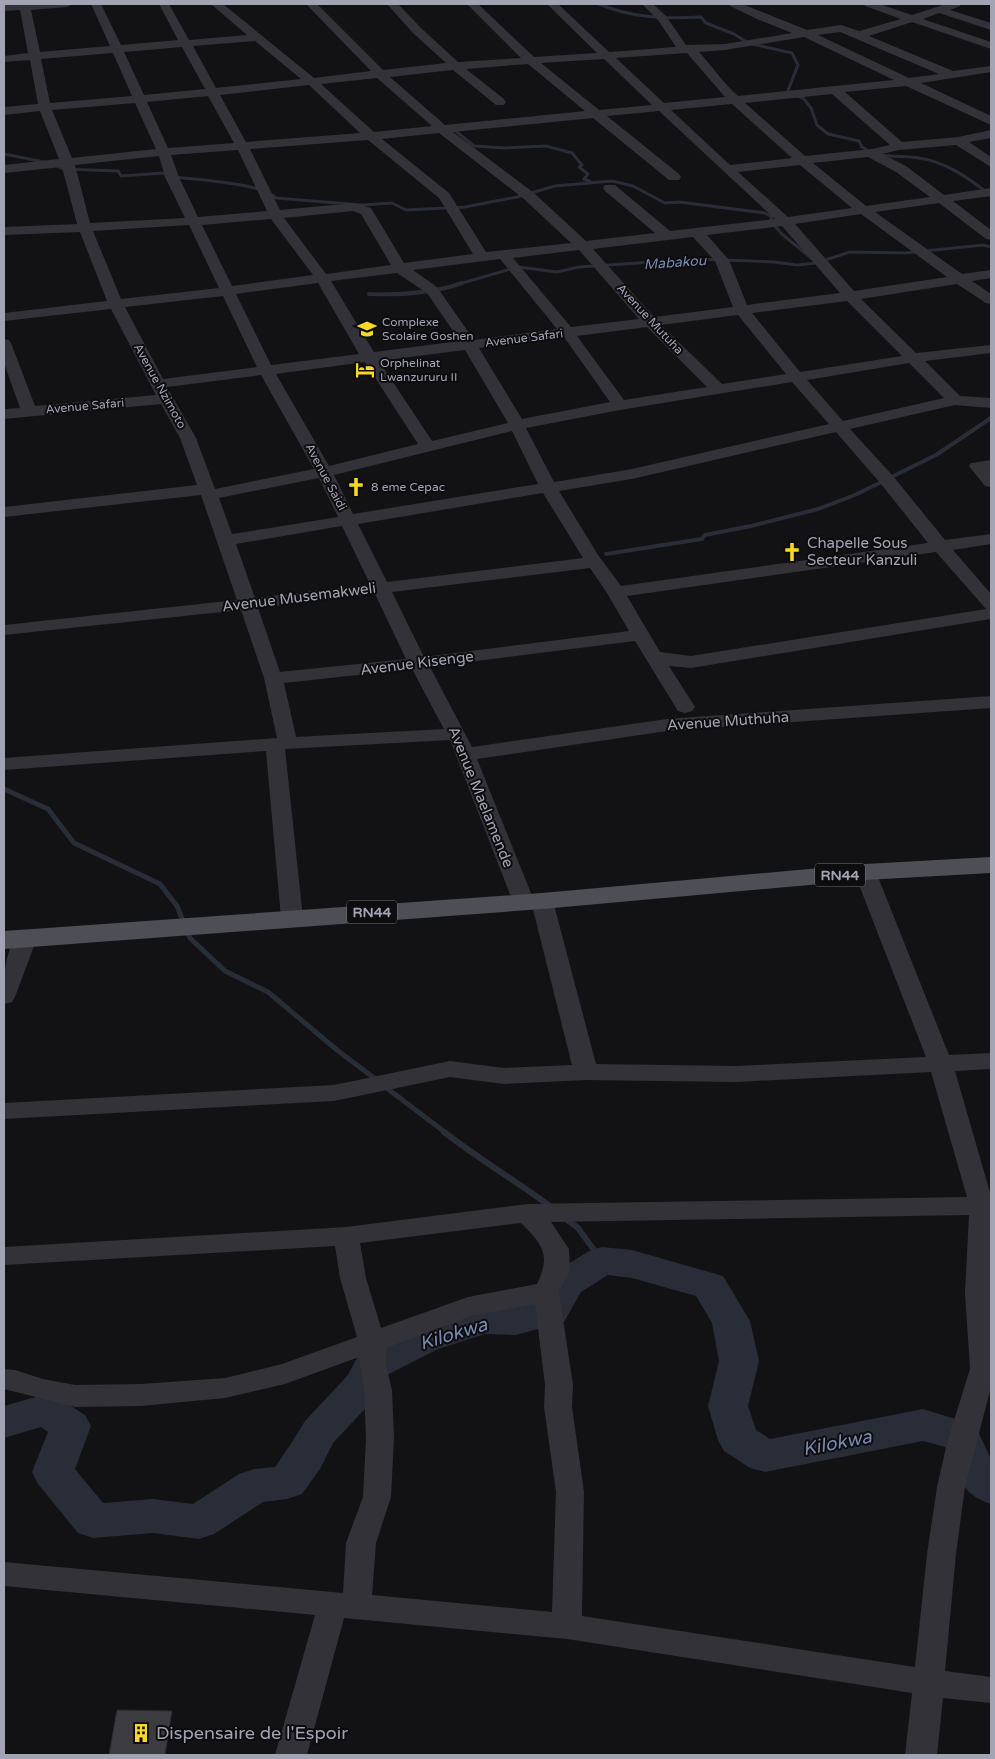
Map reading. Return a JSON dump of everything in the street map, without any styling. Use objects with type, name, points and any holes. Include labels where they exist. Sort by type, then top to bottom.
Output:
[{"type":"main road","name":"RN44","points":[[15,939],[533,902],[865,872],[991,865]]},
{"type":"street","points":[[4,8],[24,5],[67,4]]},
{"type":"street","name":"Avenue Saidi","points":[[96,4],[164,152],[172,177],[266,370],[324,472],[382,586]]},
{"type":"street","points":[[164,4],[254,168],[276,216],[322,278],[370,358],[427,446]]},
{"type":"street","points":[[217,4],[312,82],[371,136],[444,196],[482,257]]},
{"type":"street","name":"Avenue Mutuha","points":[[311,4],[381,75],[442,128],[527,194],[584,246],[650,322],[719,390]]},
{"type":"street","points":[[392,4],[408,23],[455,66],[500,102]]},
{"type":"street","points":[[472,4],[530,60],[674,177]]},
{"type":"street","points":[[552,4],[727,169],[774,223],[821,262],[850,296],[915,358],[955,400]]},
{"type":"street","points":[[647,4],[663,19],[686,48],[714,75],[719,84],[802,162],[918,252],[991,300]]},
{"type":"street","points":[[734,4],[761,17],[804,33],[991,121]]},
{"type":"street","points":[[869,4],[991,46]]},
{"type":"street","points":[[858,34],[887,27],[956,4]]},
{"type":"street","name":"Avenue Nzimoto","points":[[24,5],[45,108],[68,166],[84,228],[116,304],[157,384],[188,438],[226,540],[246,604]]},
{"type":"street","points":[[940,10],[991,27]]},
{"type":"street","points":[[4,111],[213,92],[455,66],[749,44],[841,28],[952,75]]},
{"type":"street","points":[[4,59],[258,37]]},
{"type":"street","points":[[4,169],[68,166],[164,152],[371,136],[596,112],[835,90],[907,82],[991,69]]},
{"type":"street","points":[[978,71],[991,77]]},
{"type":"street","points":[[835,90],[899,146]]},
{"type":"street","points":[[727,169],[802,162],[869,153],[899,146],[958,141],[991,134]]},
{"type":"street","points":[[958,141],[991,163]]},
{"type":"street","points":[[869,153],[901,169],[991,236]]},
{"type":"street","points":[[610,188],[666,236]]},
{"type":"street","points":[[4,317],[228,291],[503,254],[774,223],[986,193]]},
{"type":"street","points":[[4,231],[194,222],[276,216],[354,207],[366,211],[400,268],[433,291],[470,345],[517,425],[549,488],[593,562],[616,592],[639,635],[685,707]]},
{"type":"street","points":[[696,232],[722,260],[741,309],[796,377],[886,478],[940,546],[991,605]]},
{"type":"street","points":[[503,254],[568,333],[620,405]]},
{"type":"street","name":"Avenue Safari","points":[[157,384],[850,296],[991,274]]},
{"type":"street","points":[[4,343],[29,411]]},
{"type":"street","points":[[4,512],[207,492],[324,472],[517,425],[620,405],[915,358],[991,349]]},
{"type":"street","name":"Avenue Safari","points":[[4,414],[166,399]]},
{"type":"street","points":[[226,540],[632,474],[955,400],[991,403]]},
{"type":"street","points":[[991,465],[977,466],[991,482]]},
{"type":"street","points":[[616,592],[991,539]]},
{"type":"street","name":"Avenue Musemakweli","points":[[4,630],[246,604],[382,586],[593,562]]},
{"type":"street","name":"Avenue Maelamende","points":[[382,586],[418,663],[467,754],[533,902],[586,1072]]},
{"type":"street","points":[[246,604],[273,678],[281,744],[292,918]]},
{"type":"street","points":[[653,656],[664,660],[691,662],[991,614]]},
{"type":"street","name":"Avenue Kisenge","points":[[273,678],[418,663],[639,635]]},
{"type":"street","name":"Avenue Muthuha","points":[[467,754],[667,726],[991,702]]},
{"type":"street","points":[[4,764],[281,744],[457,734]]},
{"type":"street","points":[[865,872],[942,1064],[987,1207],[978,1293],[987,1372],[968,1425],[952,1485],[939,1569],[930,1683],[921,1755]]},
{"type":"street","points":[[4,997],[15,939]]},
{"type":"street","points":[[4,1111],[334,1093],[450,1069],[504,1076],[586,1072],[736,1074],[991,1061]]},
{"type":"street","points":[[4,1256],[346,1236],[527,1213],[987,1207]]},
{"type":"street","points":[[527,1213],[545,1231],[556,1248],[557,1269],[548,1306],[559,1385],[558,1407],[570,1492],[566,1626]]},
{"type":"street","points":[[291,1755],[345,1604],[361,1543],[377,1497],[380,1438],[378,1390],[373,1364],[372,1342],[353,1278],[346,1236]]},
{"type":"street","points":[[4,1379],[15,1380],[41,1389],[75,1396],[141,1395],[225,1388],[285,1374],[468,1307],[548,1306]]},
{"type":"street","points":[[4,1574],[345,1604],[566,1626],[930,1683],[991,1690]]},
{"type":"building","name":"Dispensaire de l'Espoir","points":[[117,1710],[172,1711],[165,1755],[109,1755]]},
{"type":"waterway","points":[[599,4],[636,15],[675,18],[701,17],[706,23],[734,34],[748,43],[792,53],[798,65],[787,93],[803,98],[811,108],[817,125],[828,134],[859,141],[862,147],[872,153]]},
{"type":"waterway","points":[[452,128],[474,146],[504,148],[546,146],[572,153],[582,165],[579,167],[588,174],[584,179],[591,182]]},
{"type":"waterway","points":[[4,154],[44,162]]},
{"type":"waterway","points":[[880,155],[919,158],[939,163],[949,167],[991,196]]},
{"type":"waterway","points":[[53,164],[63,169],[118,171],[121,176],[163,173],[167,176],[225,182],[256,188],[276,198],[362,205],[392,203],[406,210],[465,207],[517,197],[555,186],[612,181],[633,186],[665,203],[679,202],[765,213],[772,217],[770,221],[783,235],[811,258]]},
{"type":"waterway","name":"Mabakou","points":[[459,284],[518,267],[557,272],[579,267],[697,259],[774,262],[797,265],[816,263],[850,252],[905,253],[983,245],[991,247]]},
{"type":"waterway","name":"Mabakou","points":[[369,294],[416,293],[462,283]]},
{"type":"waterway","points":[[606,554],[702,539],[705,535],[751,526],[818,509],[855,495],[936,455],[991,418]]},
{"type":"waterway","points":[[4,789],[48,809],[74,843],[160,884],[177,906],[190,938],[225,971],[268,992],[337,1050],[378,1081]]},
{"type":"waterway","points":[[384,1086],[446,1133]]},
{"type":"waterway","points":[[444,1132],[551,1207]]},
{"type":"waterway","points":[[566,1219],[578,1228],[602,1261]]},
{"type":"waterway","name":"Kilokwa","points":[[4,1422],[46,1410],[71,1426],[53,1472],[93,1521],[153,1516],[199,1522],[254,1486],[287,1482],[305,1457],[319,1432],[362,1386],[373,1365],[424,1339],[484,1319],[516,1320],[550,1312],[568,1282],[602,1261],[632,1264],[709,1286],[731,1321],[739,1361],[728,1406],[738,1440],[765,1456],[923,1425],[961,1436],[978,1476],[991,1487]]},
{"type":"place","name":"Complexe Scolaire Goshen","points":[[367,329]]},
{"type":"place","name":"Orphelinat Lwanzururu II","points":[[365,370]]},
{"type":"place","name":"8 eme Cepac","points":[[356,487]]},
{"type":"place","name":"Chapelle Sous Secteur Kanzuli","points":[[792,552]]},
{"type":"place","name":"Dispensaire de l'Espoir","points":[[141,1733]]}]
